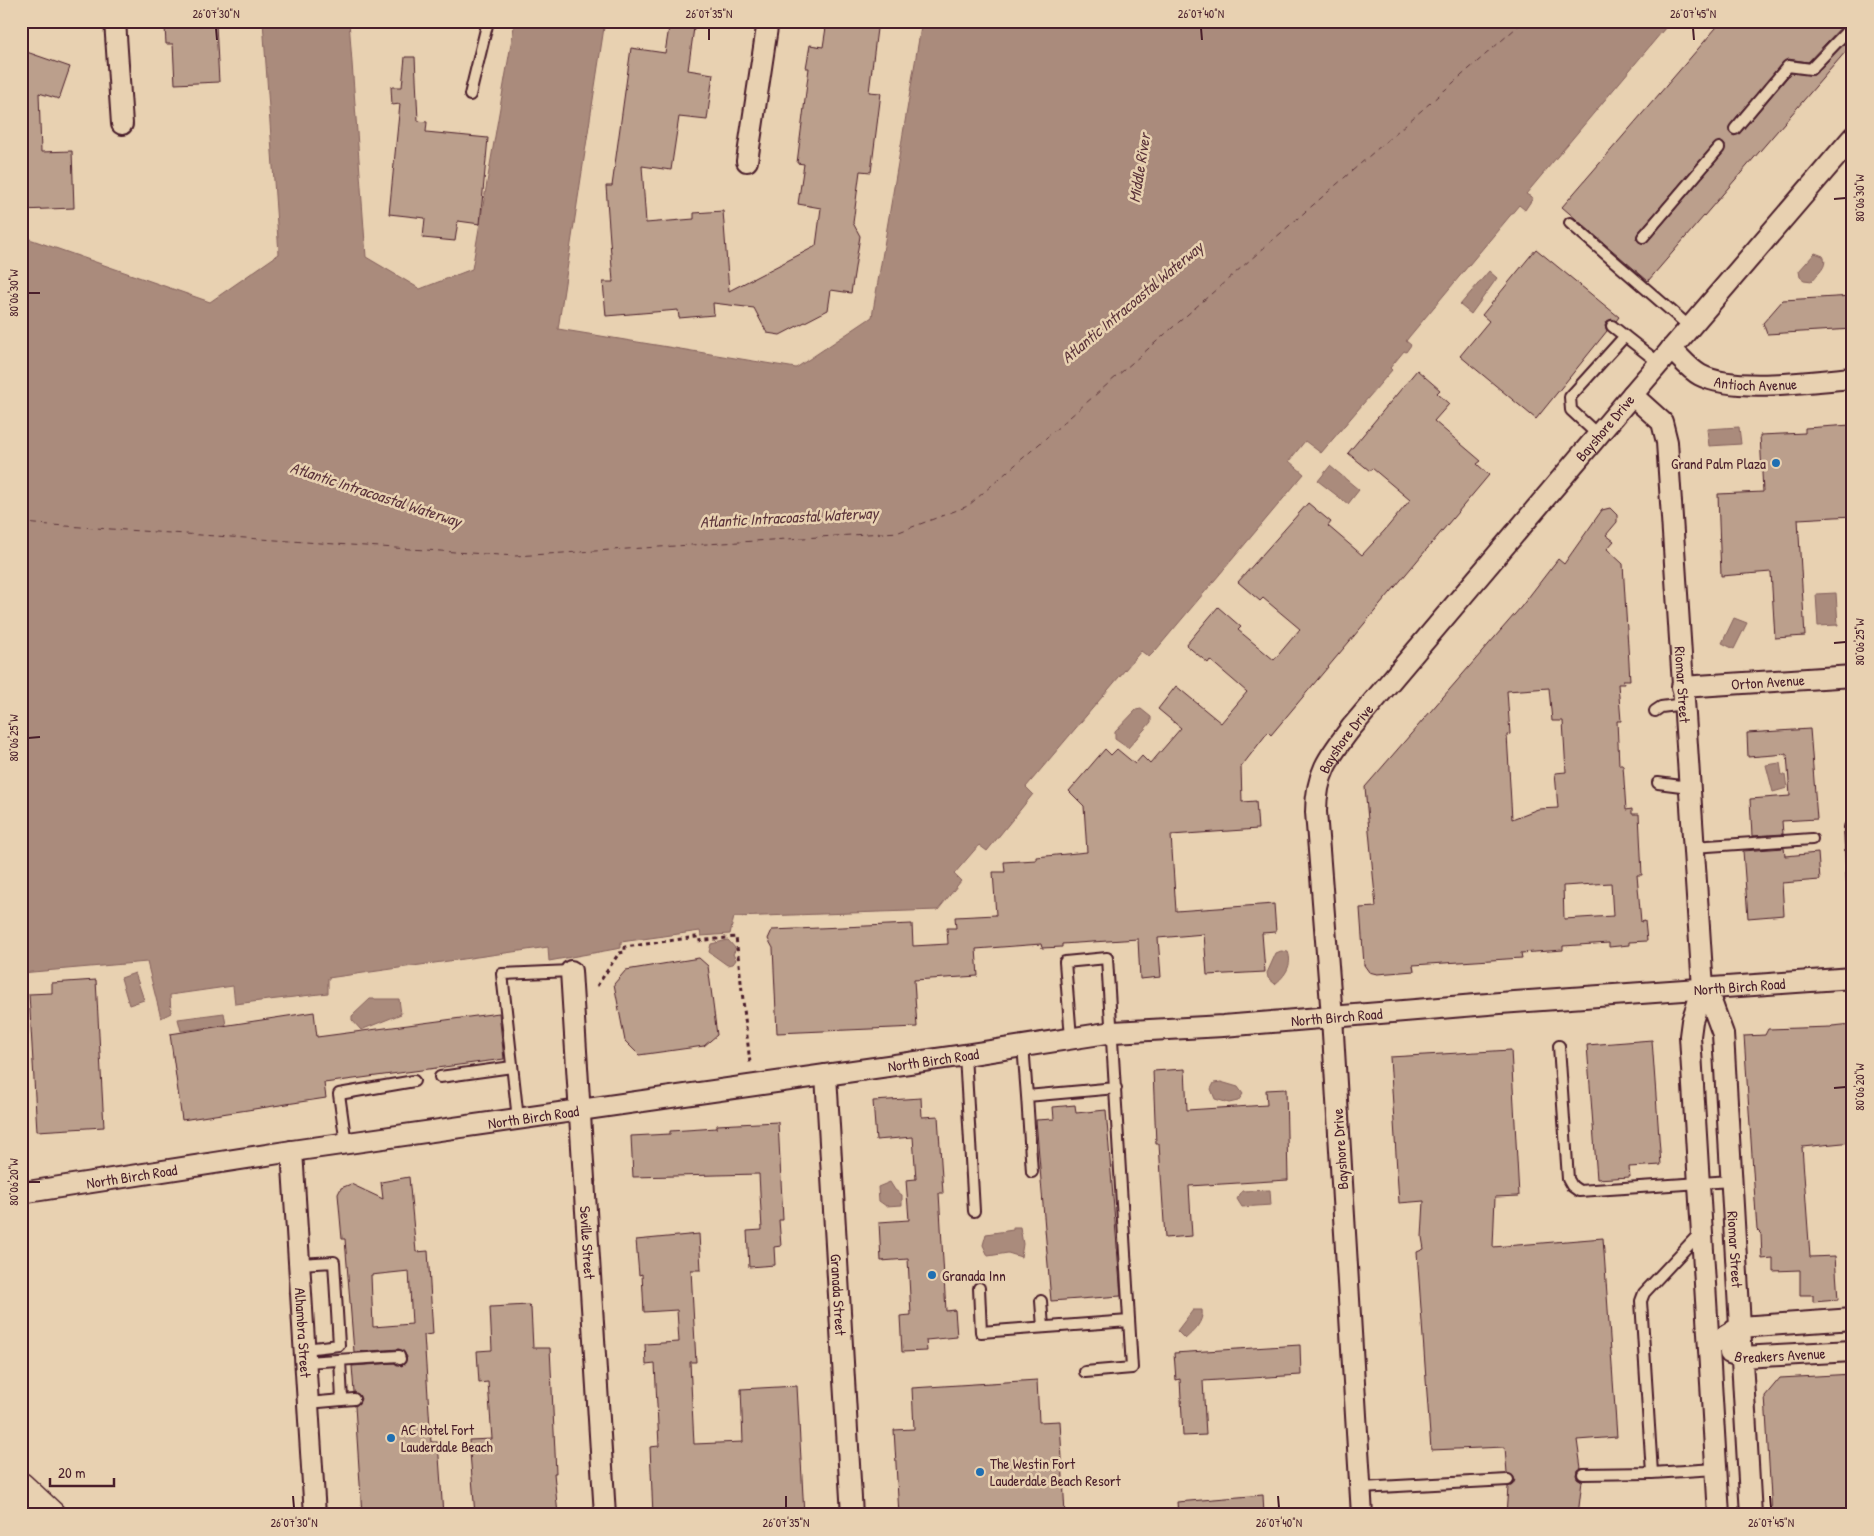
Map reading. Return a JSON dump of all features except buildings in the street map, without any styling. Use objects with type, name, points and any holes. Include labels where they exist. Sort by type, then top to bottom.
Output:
[{"type":"main road","points":[[21,1487],[51,1515]]},
{"type":"street","points":[[115,21],[122,124]]},
{"type":"street","points":[[747,161],[768,21]]},
{"type":"street","name":"Bayshore Drive","points":[[1362,1515],[1332,1018],[1316,812],[1316,794],[1320,777],[1327,761],[1350,728],[1853,137]]},
{"type":"street","name":"Antioch Avenue","points":[[1665,356],[1697,374],[1723,383],[1753,385],[1853,378]]},
{"type":"street","name":"Riomar Street","points":[[1632,395],[1662,422],[1667,442],[1703,988],[1692,1021],[1690,1036],[1719,1515]]},
{"type":"street","name":"Orton Avenue","points":[[1683,695],[1853,676]]},
{"type":"street","name":"Seville Street","points":[[571,971],[605,1515]]},
{"type":"street","name":"North Birch Road","points":[[21,1193],[292,1151],[965,1055],[1113,1032],[1332,1018],[1703,988],[1853,978]]},
{"type":"street","name":"Riomar Street","points":[[1703,988],[1712,1004],[1722,1034],[1751,1515]]},
{"type":"street","name":"Granada Street","points":[[826,1075],[852,1515]]},
{"type":"street","name":"Alhambra Street","points":[[292,1151],[315,1515]]},
{"type":"street","name":"Breakers Avenue","points":[[1709,1346],[1740,1327],[1853,1319]]},
{"type":"street","name":"Breakers Avenue","points":[[1709,1346],[1742,1357],[1853,1351]]},
{"type":"lane","points":[[470,95],[488,21]]},
{"type":"lane","points":[[1735,129],[1788,66],[1810,69],[1853,25]]},
{"type":"lane","points":[[1643,237],[1719,148]]},
{"type":"lane","points":[[1570,223],[1691,328]]},
{"type":"lane","points":[[1612,326],[1625,336],[1665,356]]},
{"type":"lane","points":[[1598,435],[1571,410],[1570,397],[1625,336]]},
{"type":"lane","points":[[1655,711],[1683,695]]},
{"type":"lane","points":[[1658,783],[1689,788]]},
{"type":"lane","points":[[1850,827],[1853,884]]},
{"type":"lane","points":[[1693,847],[1812,839]]},
{"type":"lane","points":[[1072,1038],[1065,962],[1107,958],[1132,1368],[1085,1372]]},
{"type":"lane","points":[[518,1119],[502,974],[571,971]]},
{"type":"lane","points":[[1023,1046],[1032,1172]]},
{"type":"lane","points":[[1559,1046],[1568,1179],[1572,1186],[1579,1191],[1731,1181]]},
{"type":"lane","points":[[965,1055],[974,1211]]},
{"type":"lane","points":[[440,1077],[512,1067]]},
{"type":"lane","points":[[346,1144],[340,1094],[414,1081]]},
{"type":"lane","points":[[1027,1096],[1116,1088]]},
{"type":"lane","points":[[1652,1473],[1641,1301],[1644,1293],[1702,1231]]},
{"type":"lane","points":[[299,1264],[334,1262],[339,1345],[305,1356]]},
{"type":"lane","points":[[978,1288],[981,1332],[1129,1321]]},
{"type":"lane","points":[[1041,1301],[1043,1327]]},
{"type":"lane","points":[[305,1356],[340,1360],[374,1360],[399,1356],[400,1360]]},
{"type":"lane","points":[[340,1360],[342,1400]]},
{"type":"lane","points":[[308,1403],[354,1399]]},
{"type":"lane","points":[[1582,1474],[1652,1473],[1716,1469]]},
{"type":"lane","points":[[1361,1488],[1508,1480]]},
{"type":"path","points":[[597,986],[619,953],[625,952],[625,947],[696,936],[697,941],[736,937],[750,1063]]},
{"type":"water","points":[[263,21],[349,21],[366,257],[420,289],[472,269],[515,21],[605,21],[558,329],[796,368],[872,317],[922,21],[1671,21],[1526,194],[1533,198],[1525,210],[1519,205],[1409,337],[1406,341],[1411,345],[1390,368],[1392,370],[1321,453],[1305,441],[1289,461],[1304,474],[1156,650],[1149,657],[1141,651],[1026,787],[1033,794],[987,851],[979,845],[954,874],[961,881],[938,910],[734,917],[730,934],[701,936],[700,931],[621,942],[621,948],[549,961],[548,947],[328,978],[328,993],[235,1004],[233,986],[170,995],[171,1013],[161,1018],[147,962],[21,973],[21,236],[210,302],[279,254]]},
{"type":"water","points":[[1815,253],[1823,256],[1824,266],[1812,281],[1804,280],[1800,277],[1799,271]]},
{"type":"water","points":[[1489,271],[1497,278],[1471,314],[1460,305]]},
{"type":"water","points":[[1739,427],[1741,444],[1709,446],[1707,429]]},
{"type":"water","points":[[1330,466],[1359,490],[1348,504],[1318,481]]},
{"type":"water","points":[[1836,593],[1838,625],[1818,626],[1816,594]]},
{"type":"water","points":[[1734,618],[1747,623],[1734,649],[1722,643]]},
{"type":"water","points":[[1141,709],[1151,717],[1151,722],[1128,748],[1115,739],[1115,732],[1136,710]]},
{"type":"water","points":[[1780,763],[1782,775],[1785,775],[1787,788],[1773,792],[1766,765]]},
{"type":"water","points":[[728,940],[736,949],[733,954],[736,960],[733,964],[727,965],[709,952],[711,944]]},
{"type":"water","points":[[1281,951],[1288,952],[1289,966],[1285,974],[1275,984],[1268,978],[1267,973],[1276,953]]},
{"type":"water","points":[[135,973],[144,1000],[129,1005],[121,978]]},
{"type":"water","points":[[370,999],[399,999],[401,1014],[361,1030],[352,1020],[352,1016]]},
{"type":"water","points":[[224,1013],[226,1025],[181,1031],[178,1019]]},
{"type":"water","points":[[1221,1082],[1238,1087],[1243,1094],[1238,1101],[1229,1103],[1215,1099],[1211,1089],[1214,1083]]},
{"type":"water","points":[[890,1182],[895,1190],[902,1195],[902,1205],[886,1206],[879,1201],[878,1187]]},
{"type":"water","points":[[1270,1190],[1271,1205],[1242,1207],[1237,1199],[1242,1191]]},
{"type":"water","points":[[1013,1227],[1020,1227],[1023,1244],[1021,1257],[1008,1253],[988,1256],[983,1245],[986,1234],[1013,1230]]},
{"type":"water","points":[[1193,1310],[1202,1310],[1200,1323],[1185,1339],[1177,1331]]},
{"type":"ferry route","points":[[21,523],[515,556],[899,532],[968,506],[1524,21]]},
{"type":"place","name":"Grand Palm Plaza","points":[[1776,463]]},
{"type":"place","name":"Granada Inn","points":[[932,1275]]},
{"type":"place","name":"AC Hotel Fort Lauderdale Beach","points":[[391,1438]]},
{"type":"place","name":"The Westin Fort Lauderdale Beach Resort","points":[[980,1472]]},
{"type":"water label","name":"Middle River","points":[[1139,168]]},
{"type":"water label","name":"Atlantic Intracoastal Waterway","points":[[1132,302]]},
{"type":"water label","name":"Atlantic Intracoastal Waterway","points":[[376,494]]},
{"type":"water label","name":"Atlantic Intracoastal Waterway","points":[[789,517]]}]
